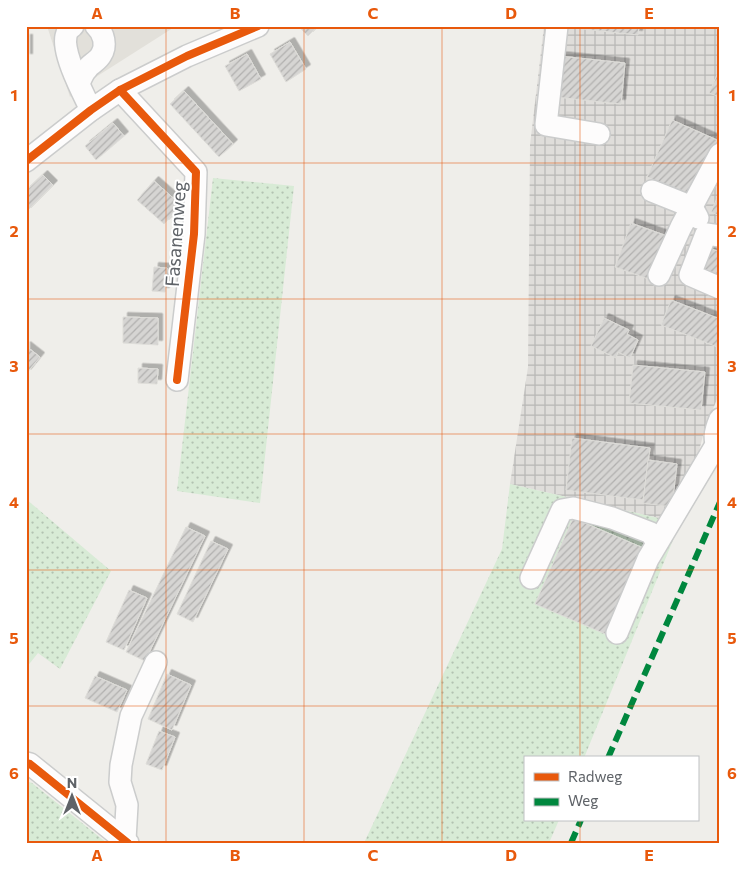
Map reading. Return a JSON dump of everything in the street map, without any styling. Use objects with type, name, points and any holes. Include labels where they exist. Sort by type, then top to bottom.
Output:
[{"type":"street","points":[[73,26],[68,30],[66,37],[67,53],[91,110]]},
{"type":"street","points":[[80,86],[87,69],[101,56],[104,46],[104,38],[96,26]]},
{"type":"street","points":[[26,161],[91,110],[120,90],[187,56],[258,26]]},
{"type":"street","points":[[557,26],[546,125],[599,134]]},
{"type":"street","name":"Fasanenweg","points":[[120,90],[196,172],[194,234],[177,380]]},
{"type":"street","points":[[660,275],[692,207],[720,154]]},
{"type":"street","points":[[652,191],[692,207],[713,235],[690,275],[720,288]]},
{"type":"street","points":[[617,633],[648,559],[718,449],[714,439],[716,427],[720,419]]},
{"type":"street","points":[[530,578],[562,510],[573,508],[612,518],[651,533],[657,543]]},
{"type":"street","points":[[127,841],[127,806],[120,782],[121,765],[131,716],[156,662]]},
{"type":"street","points":[[26,763],[30,764],[127,841]]},
{"type":"shaded area","points":[[47,26],[176,26],[77,89],[70,97]]},
{"type":"shaded area","points":[[544,26],[720,26],[720,392],[705,428],[680,523],[510,484],[528,367],[530,145]]},
{"type":"green space","points":[[213,178],[294,186],[260,503],[177,491]]},
{"type":"green space","points":[[510,484],[680,523],[585,756],[524,756],[524,822],[558,822],[549,843],[364,843],[502,549]]},
{"type":"green space","points":[[26,499],[111,571],[60,669],[38,653],[26,668]]},
{"type":"green space","points":[[26,781],[32,783],[107,843],[26,843]]},
{"type":"building","points":[[298,26],[318,26],[308,36]]},
{"type":"building","points":[[573,26],[639,26],[638,35],[573,28]]},
{"type":"building","points":[[26,39],[28,39],[28,58],[26,58]]},
{"type":"building","points":[[290,42],[306,69],[286,82],[270,54]]},
{"type":"building","points":[[247,54],[261,79],[239,91],[225,66]]},
{"type":"building","points":[[559,56],[625,63],[621,104],[555,97]]},
{"type":"building","points":[[720,68],[720,97],[709,93]]},
{"type":"building","points":[[184,91],[233,144],[219,157],[170,104]]},
{"type":"building","points":[[672,120],[717,140],[692,197],[647,177]]},
{"type":"building","points":[[113,123],[124,136],[96,160],[85,146]]},
{"type":"building","points":[[43,175],[53,185],[26,212],[26,191]]},
{"type":"building","points":[[154,181],[181,205],[164,224],[137,200]]},
{"type":"building","points":[[720,191],[720,216],[711,212]]},
{"type":"building","points":[[631,223],[667,236],[651,280],[615,267]]},
{"type":"building","points":[[709,248],[720,252],[720,284],[698,275]]},
{"type":"building","points":[[154,267],[167,268],[165,292],[152,291]]},
{"type":"building","points":[[671,300],[720,319],[720,348],[661,325]]},
{"type":"building","points":[[123,317],[158,318],[158,345],[123,343]]},
{"type":"building","points":[[604,318],[629,330],[627,334],[638,340],[630,358],[618,352],[616,358],[591,346]]},
{"type":"building","points":[[26,346],[40,357],[26,374]]},
{"type":"building","points":[[633,365],[705,372],[701,410],[629,403]]},
{"type":"building","points":[[138,368],[158,369],[157,384],[138,383]]},
{"type":"building","points":[[572,438],[650,448],[643,500],[566,490]]},
{"type":"building","points":[[648,460],[677,464],[672,507],[643,503]]},
{"type":"building","points":[[573,518],[648,550],[610,636],[535,604]]},
{"type":"building","points":[[186,527],[205,536],[145,661],[126,652]]},
{"type":"building","points":[[211,541],[228,549],[193,622],[177,614]]},
{"type":"building","points":[[129,590],[147,598],[124,650],[106,642]]},
{"type":"building","points":[[167,674],[191,685],[172,730],[148,719]]},
{"type":"building","points":[[95,676],[127,690],[117,712],[85,698]]},
{"type":"building","points":[[159,731],[175,737],[162,770],[146,764]]},
{"type":"marked path","points":[[609,756],[720,502]]},
{"type":"marked path","points":[[571,843],[580,822]]},
{"type":"cycle path","points":[[26,161],[91,110],[120,90],[187,56],[258,26]]},
{"type":"cycle path","points":[[120,90],[196,172],[194,234],[177,380]]},
{"type":"cycle path","points":[[26,763],[30,764],[128,843]]}]
